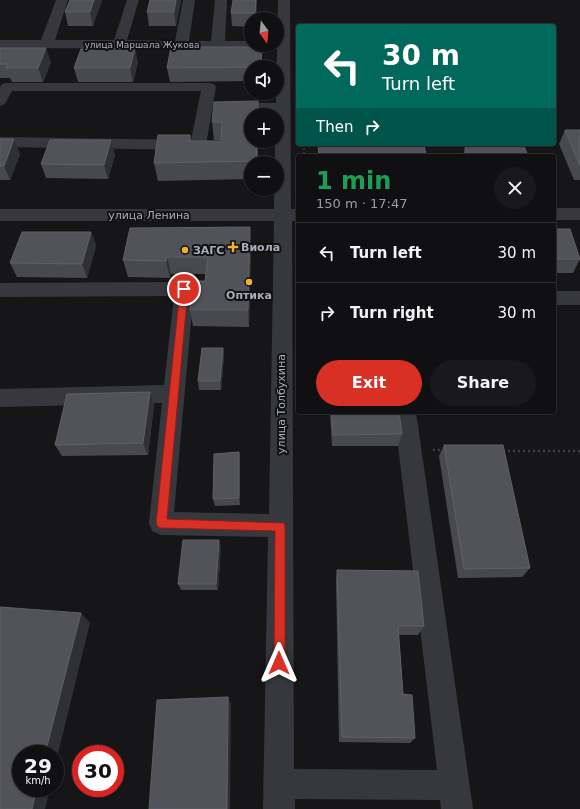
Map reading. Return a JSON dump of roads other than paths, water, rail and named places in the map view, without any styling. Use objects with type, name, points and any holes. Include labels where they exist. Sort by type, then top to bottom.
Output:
[{"type":"street","points":[[46,44],[62,0]]},
{"type":"street","points":[[119,45],[133,0]]},
{"type":"street","points":[[181,45],[189,0]]},
{"type":"street","points":[[218,45],[222,0]]},
{"type":"street","name":"улица Толбухина","points":[[284,0],[284,12]]},
{"type":"street","name":"улица Маршала Жукова","points":[[0,44],[244,45]]},
{"type":"street","name":"улица Толбухина","points":[[283,108],[284,52]]},
{"type":"street","points":[[0,101],[7,86],[209,87],[198,145],[0,142]]},
{"type":"street","points":[[206,107],[283,108]]},
{"type":"street","name":"улица Толбухина","points":[[279,796],[280,526],[290,329],[290,215],[284,123]]},
{"type":"street","points":[[556,214],[580,214]]},
{"type":"street","name":"улица Ленина","points":[[0,215],[290,215]]},
{"type":"street","points":[[0,290],[184,289],[161,523],[280,526]]},
{"type":"street","points":[[556,298],[580,298]]},
{"type":"street","points":[[0,398],[174,394]]},
{"type":"street","points":[[279,796],[455,797],[405,414]]},
{"type":"place","name":"Виола","points":[[233,247]]},
{"type":"place","name":"ЗАГС","points":[[185,250]]},
{"type":"place","name":"Оптика","points":[[249,282]]}]
